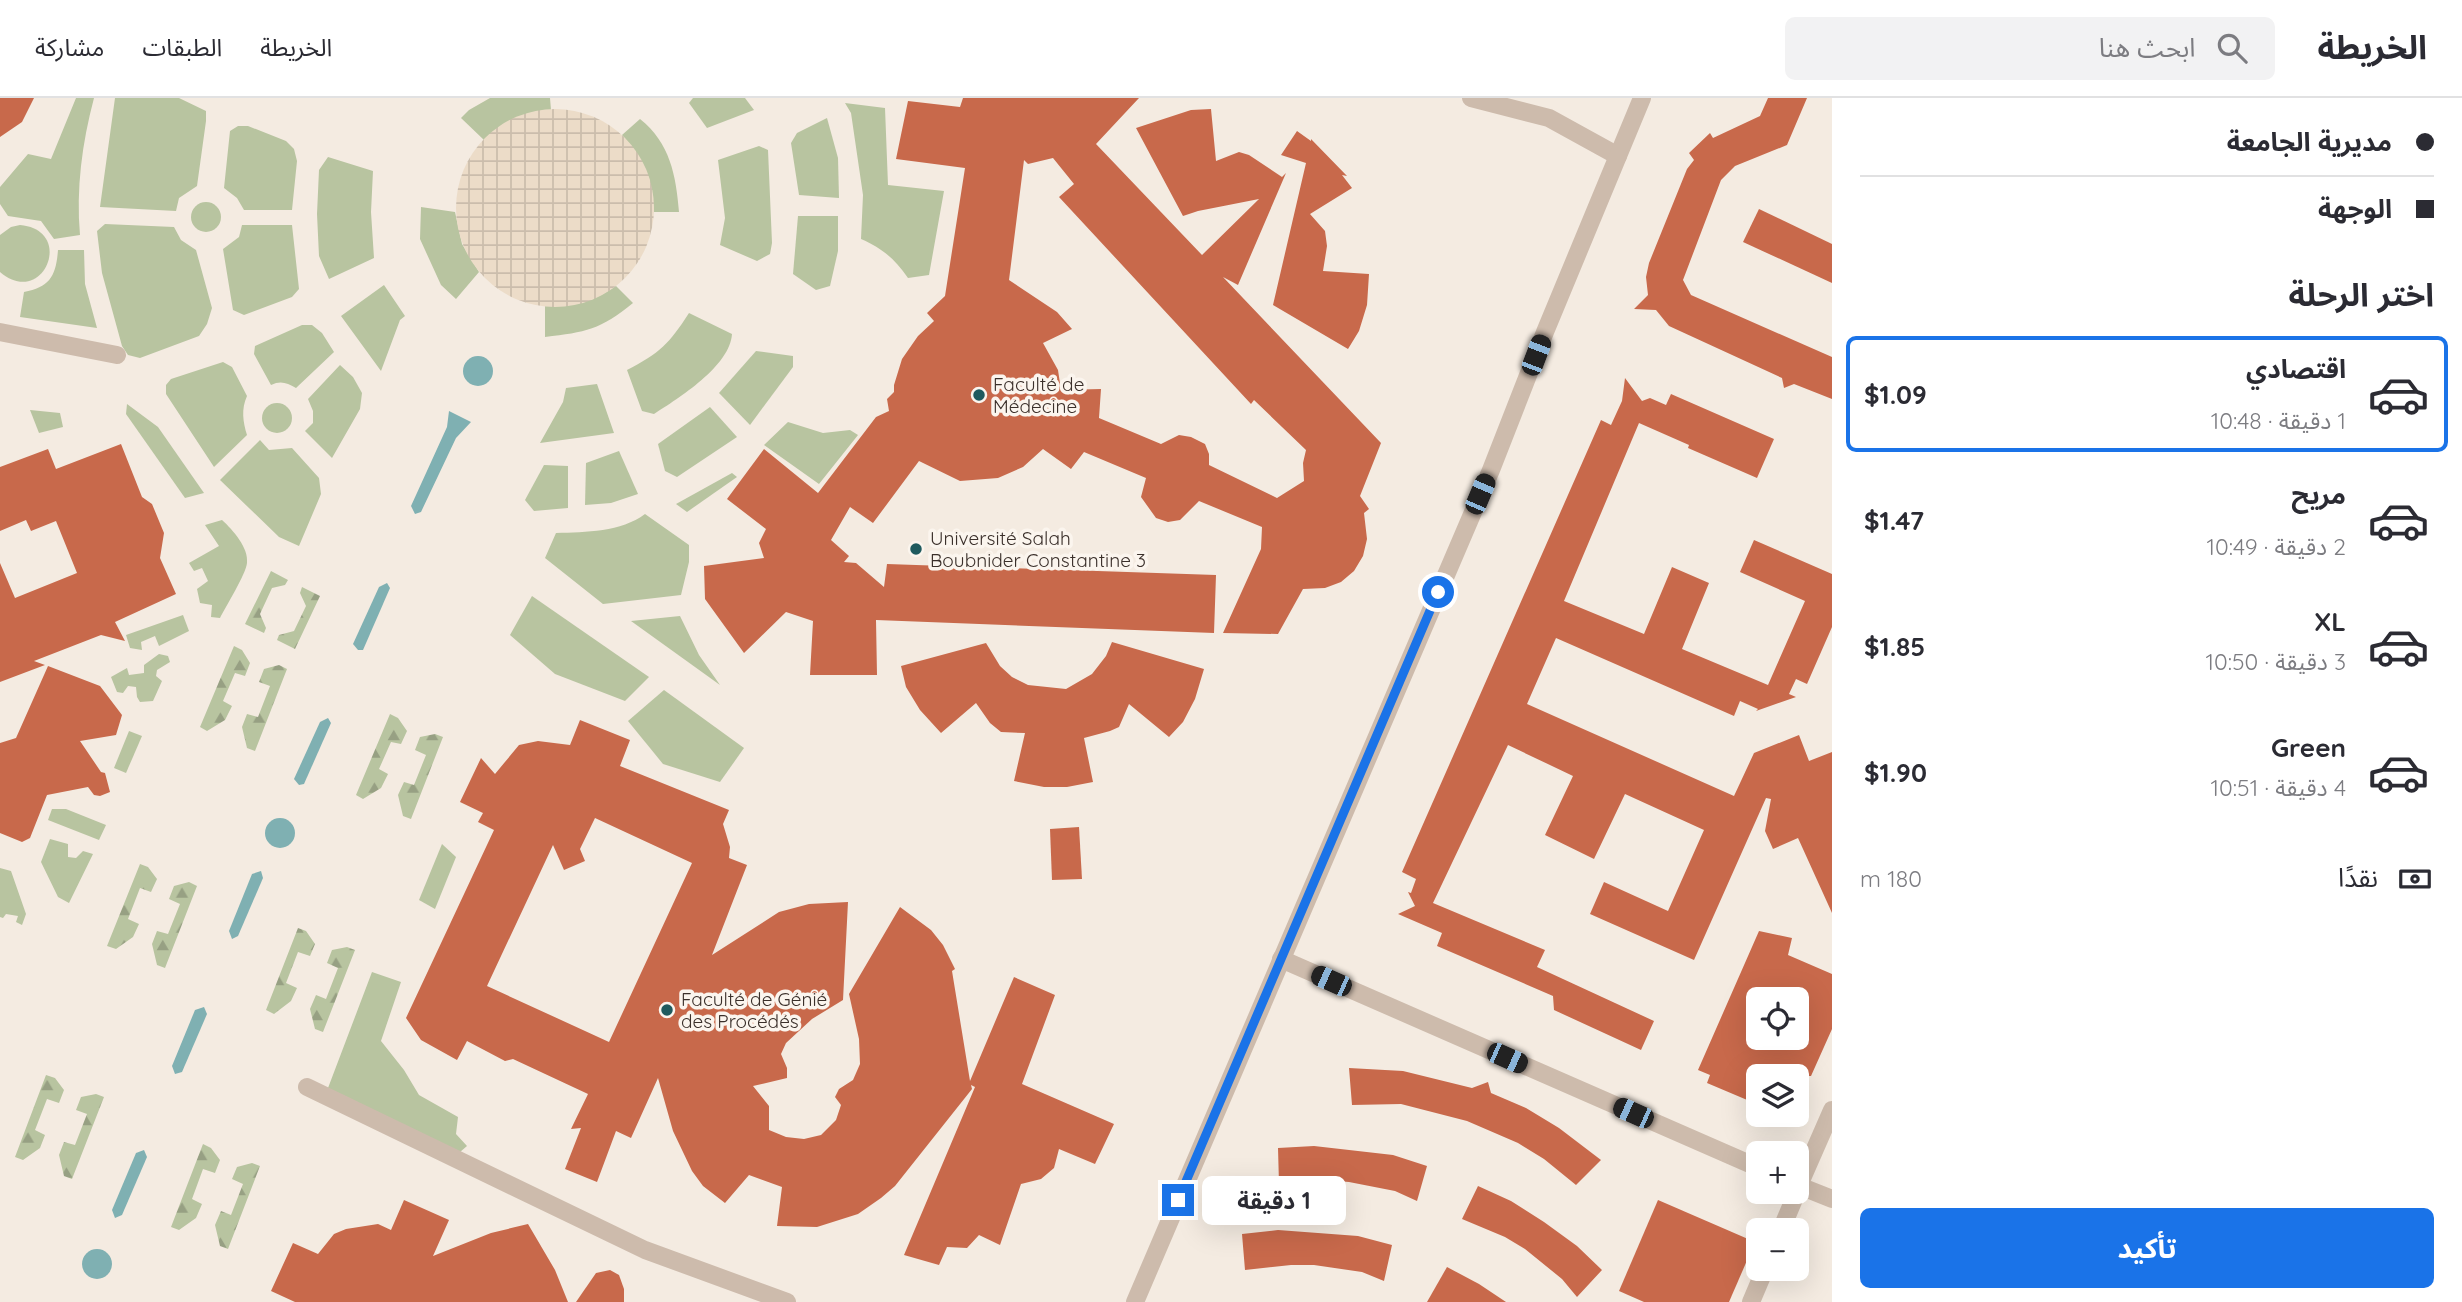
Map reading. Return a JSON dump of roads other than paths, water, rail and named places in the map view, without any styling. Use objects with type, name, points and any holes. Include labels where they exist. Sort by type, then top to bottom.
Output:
[{"type":"street","points":[[1471,98],[1549,118],[1618,156]]},
{"type":"street","points":[[1135,1302],[1491,470],[1642,98]]},
{"type":"street","points":[[0,332],[117,355]]},
{"type":"street","points":[[1281,959],[1746,1162]]},
{"type":"street","points":[[307,1087],[645,1250],[787,1302]]},
{"type":"street","points":[[1809,1163],[1832,1110]]},
{"type":"street","points":[[1809,1192],[1832,1199]]},
{"type":"street","points":[[1751,1302],[1760,1281]]},
{"type":"water","points":[[478,356],[484,357],[492,365],[492,377],[484,385],[478,386],[472,385],[464,377],[463,371],[464,365],[472,357]]},
{"type":"water","points":[[449,411],[471,422],[456,438],[421,512],[415,514],[411,506],[447,427]]},
{"type":"water","points":[[387,583],[390,588],[363,650],[358,650],[353,644],[379,587]]},
{"type":"water","points":[[328,718],[331,723],[304,784],[299,785],[294,779],[320,722]]},
{"type":"water","points":[[280,818],[291,822],[295,833],[291,844],[280,848],[269,844],[265,833],[269,822]]},
{"type":"water","points":[[261,871],[263,878],[238,936],[232,939],[229,931],[252,874]]},
{"type":"water","points":[[204,1007],[207,1014],[182,1072],[175,1074],[172,1066],[195,1010]]},
{"type":"water","points":[[144,1150],[147,1157],[122,1215],[115,1218],[112,1210],[136,1153]]},
{"type":"water","points":[[97,1249],[108,1253],[112,1264],[108,1275],[97,1279],[86,1275],[82,1264],[86,1253]]},
{"type":"place","name":"Faculté de Médecine","points":[[979,395]]},
{"type":"place","name":"Université Salah Boubnider Constantine 3","points":[[916,549]]},
{"type":"place","name":"Faculté de Génié des Procédés","points":[[667,1010]]}]
